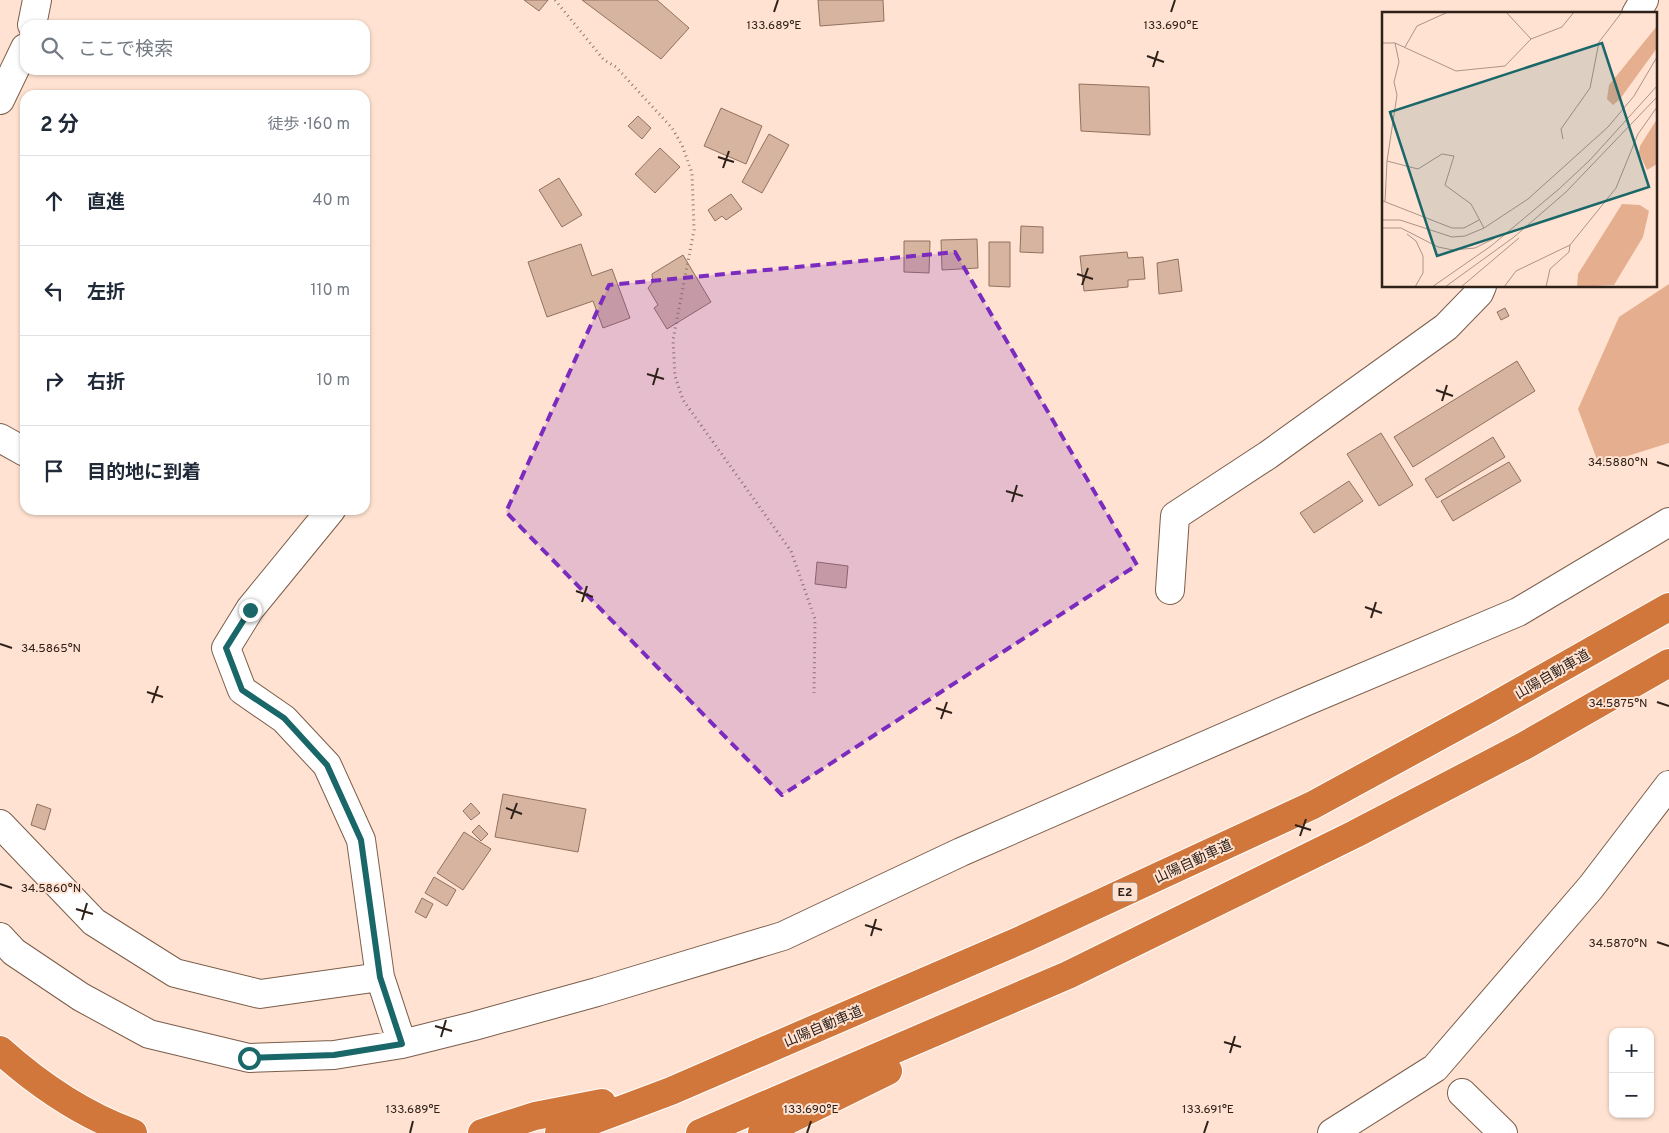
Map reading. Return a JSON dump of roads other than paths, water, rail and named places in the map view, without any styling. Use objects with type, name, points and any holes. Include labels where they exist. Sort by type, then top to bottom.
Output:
[{"type":"highway","name":"山陽自動車道","points":[[559,1133],[672,1091],[1023,939],[1314,805],[1669,607]]},
{"type":"highway","points":[[762,1133],[921,1056],[1068,975],[1355,834],[1524,746],[1669,663]]},
{"type":"highway","points":[[700,1133],[1068,975]]},
{"type":"highway","points":[[0,1050],[26,1073],[59,1096],[93,1116],[133,1133]]},
{"type":"highway","points":[[482,1133],[535,1116],[672,1091]]},
{"type":"street","points":[[33,20],[37,0]]},
{"type":"street","points":[[1637,12],[1644,0]]},
{"type":"street","points":[[0,100],[20,58]]},
{"type":"street","points":[[1170,590],[1175,516],[1268,455],[1446,327],[1479,293],[1481,288]]},
{"type":"street","points":[[0,438],[20,449]]},
{"type":"street","points":[[327,515],[250,610],[226,648],[242,690],[284,718],[327,765],[361,840],[380,977],[402,1044]]},
{"type":"street","points":[[0,938],[14,952],[81,997],[149,1034],[249,1058],[334,1055],[402,1044],[597,992],[783,936],[961,852],[1307,701],[1518,612],[1669,522]]},
{"type":"street","points":[[1332,1133],[1435,1068],[1591,887],[1669,785]]},
{"type":"street","points":[[0,824],[94,922],[175,973],[260,994],[380,977]]},
{"type":"street","points":[[1462,1093],[1504,1133]]}]
